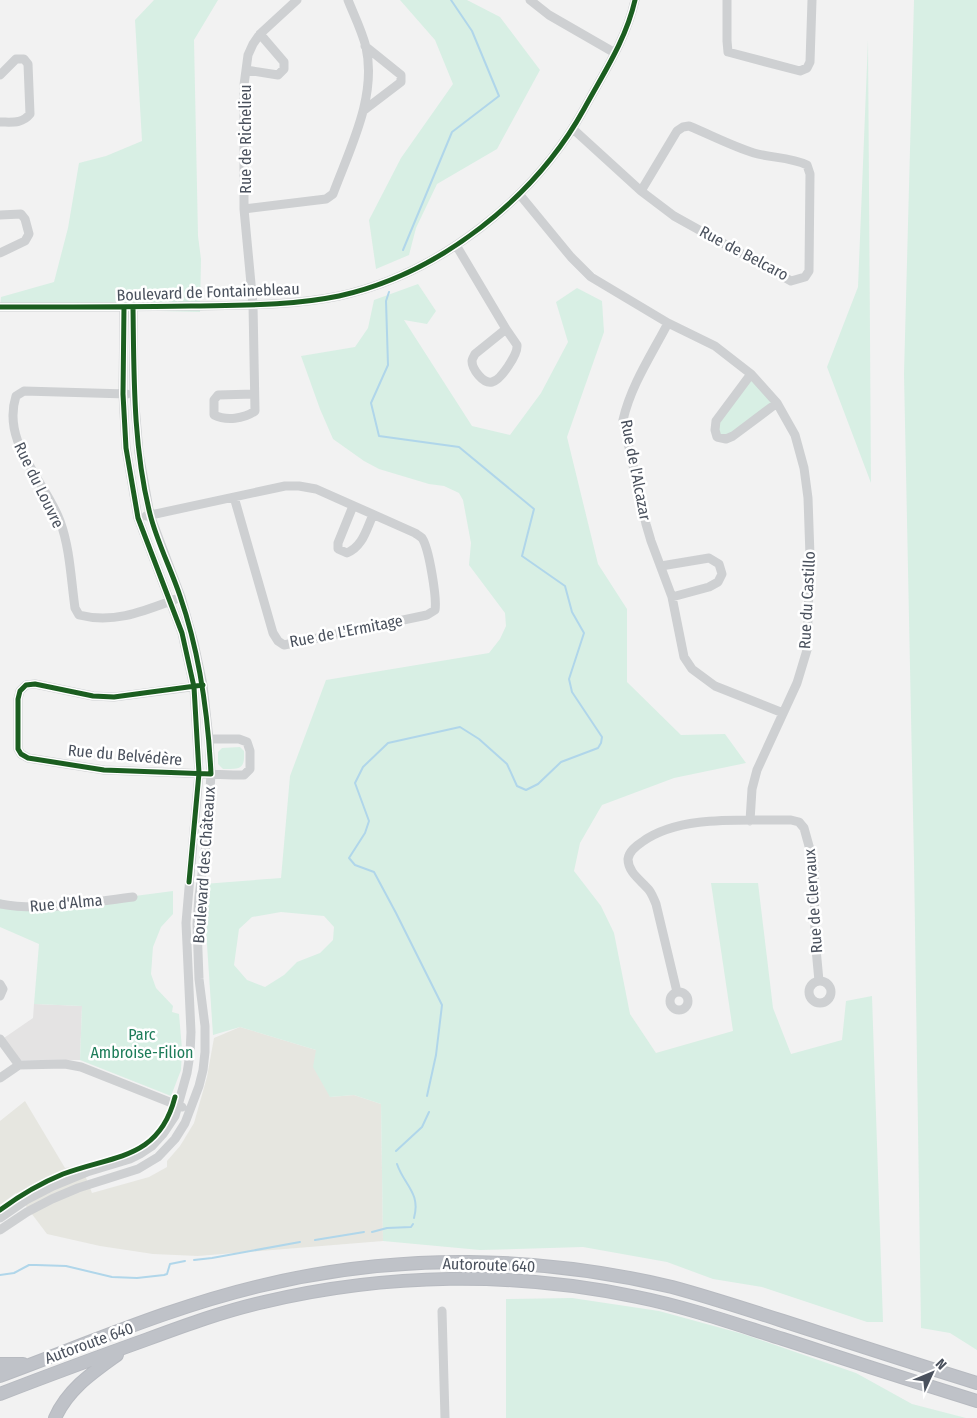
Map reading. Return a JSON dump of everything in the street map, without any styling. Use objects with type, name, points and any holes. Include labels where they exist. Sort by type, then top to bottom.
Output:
[{"type":"highway","name":"Autoroute 640","points":[[0,1376],[182,1308],[271,1283],[320,1273],[366,1267],[464,1261],[567,1268],[620,1276],[673,1288],[977,1383]]},
{"type":"highway","name":"Autoroute 640","points":[[0,1394],[134,1344],[233,1310],[267,1301],[370,1283],[464,1278],[513,1280],[591,1288],[666,1304],[716,1318],[977,1401]]},
{"type":"highway","points":[[55,1418],[64,1400],[80,1383],[134,1344]]},
{"type":"highway","points":[[0,1364],[31,1364]]},
{"type":"street","name":"Rue de Richelieu","points":[[254,394],[218,395],[214,400],[214,415],[223,419],[249,415],[255,411],[253,305],[244,209],[244,85],[248,55],[252,44],[260,34],[297,0]]},
{"type":"street","name":"Rue de Richelieu","points":[[244,209],[326,199],[333,194],[363,111],[369,87],[369,66],[365,46],[348,0]]},
{"type":"street","points":[[530,0],[549,15],[615,53]]},
{"type":"street","name":"Boulevard de Fontainebleau","points":[[0,307],[134,307],[253,305],[303,302],[341,295],[384,281],[423,264],[456,245],[489,221],[520,195],[550,162],[573,129],[615,53],[628,25],[635,0]]},
{"type":"street","points":[[727,0],[726,41],[728,52],[800,71],[807,68],[810,62],[812,0]]},
{"type":"street","name":"Rue de Richelieu","points":[[246,70],[278,75],[284,69],[284,62],[260,34]]},
{"type":"street","points":[[363,111],[401,82],[401,75],[365,46]]},
{"type":"street","points":[[0,75],[16,59],[24,59],[28,64],[30,114],[20,122],[0,122]]},
{"type":"street","name":"Rue de Belcaro","points":[[573,129],[641,191],[674,216],[791,280],[805,277],[809,271],[810,174],[807,164],[753,152],[689,126],[677,131],[641,191]]},
{"type":"street","name":"Rue du Castillo","points":[[520,195],[571,257],[592,277],[668,323],[715,346],[751,374],[777,403],[795,435],[804,468],[808,498],[810,556],[807,650],[797,683],[757,770],[752,789],[750,821]]},
{"type":"street","points":[[0,215],[21,214],[25,219],[29,234],[25,241],[0,253]]},
{"type":"street","points":[[456,245],[517,345],[518,350],[498,379],[490,382],[486,381],[474,369],[472,358],[506,329]]},
{"type":"street","name":"Boulevard des Châteaux","points":[[0,1218],[26,1200],[59,1183],[140,1154],[163,1134],[175,1116],[187,1073],[190,1054],[191,1032],[186,923],[199,774],[199,686],[182,633],[138,518],[126,448],[123,394],[124,307]]},
{"type":"street","name":"Boulevard des Châteaux","points":[[0,1230],[20,1216],[52,1199],[78,1188],[135,1170],[150,1163],[162,1153],[175,1139],[190,1110],[199,1086],[205,1052],[197,924],[211,774],[210,739],[199,686],[194,643],[181,597],[150,515],[139,453],[134,394],[134,307]]},
{"type":"street","name":"Rue de l'Alcazar","points":[[668,323],[635,385],[627,403],[624,420],[648,532],[672,598],[684,658],[692,669],[715,686],[783,713]]},
{"type":"street","points":[[751,374],[716,422],[715,430],[717,437],[726,439],[732,436],[777,403]]},
{"type":"street","name":"Rue du Louvre","points":[[134,394],[24,392],[16,396],[13,406],[13,427],[17,443],[53,504],[60,522],[65,539],[75,608],[79,615],[91,618],[112,619],[136,614],[181,597]]},
{"type":"street","name":"Rue de L'Ermitage","points":[[138,518],[150,515],[285,486],[316,489],[416,533],[422,539],[427,551],[436,601],[435,610],[427,615],[284,644],[278,641],[273,633],[234,497]]},
{"type":"street","points":[[353,506],[338,543],[338,549],[347,553],[355,550],[372,515]]},
{"type":"street","points":[[661,566],[709,558],[720,564],[722,574],[718,582],[709,587],[672,598]]},
{"type":"street","name":"Rue du Belvédère","points":[[199,686],[114,696],[93,696],[26,684],[20,691],[18,699],[18,749],[21,754],[28,758],[104,770],[211,774]]},
{"type":"street","name":"Boulevard des Châteaux","points":[[210,739],[239,739],[247,742],[250,751],[250,769],[244,774],[211,774]]},
{"type":"street","name":"Rue de Clervaux","points":[[677,992],[656,904],[650,891],[634,875],[629,866],[628,858],[634,848],[648,838],[663,830],[695,822],[792,820],[799,822],[804,828],[809,840],[814,864],[815,938],[818,981]]},
{"type":"street","name":"Rue d'Alma","points":[[0,904],[22,907],[44,906],[133,897]]},
{"type":"street","points":[[0,984],[3,989],[0,996]]},
{"type":"street","points":[[0,1039],[18,1065]]},
{"type":"street","points":[[0,1078],[18,1065],[66,1064],[81,1067],[190,1110]]},
{"type":"street","points":[[442,1311],[445,1418]]},
{"type":"shaded area","points":[[34,1004],[82,1006],[80,1060],[20,1060],[4,1038],[33,1018]]},
{"type":"shaded area","points":[[240,1027],[316,1050],[330,1097],[354,1095],[381,1104],[383,1241],[198,1256],[153,1254],[100,1246],[47,1234],[16,1193],[0,1205],[0,1121],[25,1101],[65,1168],[81,1165],[92,1193],[149,1177],[167,1167],[167,1161],[180,1146],[194,1123],[207,1077],[214,1038]]},
{"type":"green space","points":[[154,0],[218,0],[194,40],[198,236],[201,259],[200,312],[0,307],[1,297],[54,282],[68,228],[79,163],[106,156],[142,141],[135,20]]},
{"type":"green space","points":[[400,0],[467,0],[500,17],[540,70],[497,149],[437,184],[416,228],[409,255],[376,269],[369,220],[401,158],[453,84],[435,40]]},
{"type":"green space","points":[[914,0],[977,0],[977,1350],[950,1333],[921,1328],[904,374]]},
{"type":"green space","points":[[868,40],[871,483],[827,367],[858,287]]},
{"type":"green space","points":[[418,284],[436,311],[427,324],[404,320],[472,426],[510,435],[541,393],[568,342],[556,302],[577,288],[602,301],[604,332],[567,437],[598,564],[627,609],[627,682],[681,735],[725,734],[746,763],[674,778],[602,805],[580,843],[574,871],[601,906],[614,933],[630,1014],[656,1053],[733,1031],[711,883],[758,883],[773,1008],[791,1054],[842,1040],[846,1001],[872,996],[883,1322],[867,1322],[762,1287],[713,1279],[667,1262],[583,1247],[480,1250],[383,1241],[381,1104],[354,1095],[330,1097],[313,1067],[316,1050],[240,1027],[213,1035],[203,884],[281,878],[290,776],[326,680],[489,653],[500,639],[506,626],[505,613],[469,565],[471,543],[463,500],[459,493],[444,486],[429,484],[379,469],[364,461],[333,439],[320,409],[301,356],[355,347],[368,328],[374,300]],"holes":[[[281,912],[324,916],[334,927],[333,940],[320,953],[297,962],[284,975],[265,987],[247,980],[234,965],[239,929],[252,917]]]},
{"type":"green space","points":[[751,374],[777,403],[733,436],[717,437],[716,421]]},
{"type":"green space","points":[[240,747],[244,751],[244,762],[240,767],[223,769],[218,764],[218,752],[222,748]]},
{"type":"green space","name":"Parc Ambroise-Filion","points":[[173,891],[173,914],[161,927],[153,947],[151,974],[156,988],[173,1006],[172,1012],[179,1014],[182,1049],[181,1070],[171,1096],[80,1060],[82,1006],[34,1004],[39,944],[0,927],[0,899],[16,906],[43,908]]},
{"type":"green space","points":[[572,1298],[659,1311],[743,1334],[856,1373],[912,1404],[966,1418],[506,1418],[506,1299]]},
{"type":"waterway","points":[[403,250],[452,132],[499,96],[472,31],[451,0]]},
{"type":"waterway","points":[[389,292],[386,301],[388,365],[371,403],[379,436],[459,447],[534,509],[522,556],[565,586],[572,612],[584,633],[569,679],[572,692],[602,737],[598,748],[561,762],[538,784],[526,790],[517,786],[507,764],[479,739],[460,727],[388,743],[363,767],[355,783],[369,821],[365,833],[349,858],[355,865],[374,872],[442,1005],[436,1055],[427,1096]]},
{"type":"waterway","points":[[396,1151],[422,1127],[429,1112]]},
{"type":"waterway","points":[[397,1164],[414,1195],[416,1209],[414,1218]]},
{"type":"waterway","points":[[372,1232],[387,1228],[411,1227],[413,1224]]},
{"type":"waterway","points":[[315,1240],[364,1232]]},
{"type":"waterway","points":[[194,1260],[300,1242]]},
{"type":"waterway","points":[[0,1275],[14,1273],[29,1265],[36,1265],[66,1266],[112,1277],[137,1278],[167,1274],[170,1264],[185,1261]]},
{"type":"cycle path","points":[[0,307],[284,303],[339,296],[376,285],[413,270],[448,251],[481,228],[539,173],[564,142],[606,70],[626,29],[635,0]]},
{"type":"cycle path","points":[[124,307],[123,394],[126,448],[138,518],[182,633],[194,687],[199,773],[189,882]]},
{"type":"cycle path","points":[[133,307],[137,437],[144,488],[153,524],[180,596],[193,640],[198,662],[202,684],[205,706],[211,774],[104,770],[28,758],[21,754],[18,749],[18,699],[20,691],[26,685],[35,684],[93,696],[114,697],[203,685]]},
{"type":"cycle path","points":[[0,1210],[30,1190],[63,1174],[116,1158],[146,1144],[158,1133],[168,1118],[175,1097]]}]
